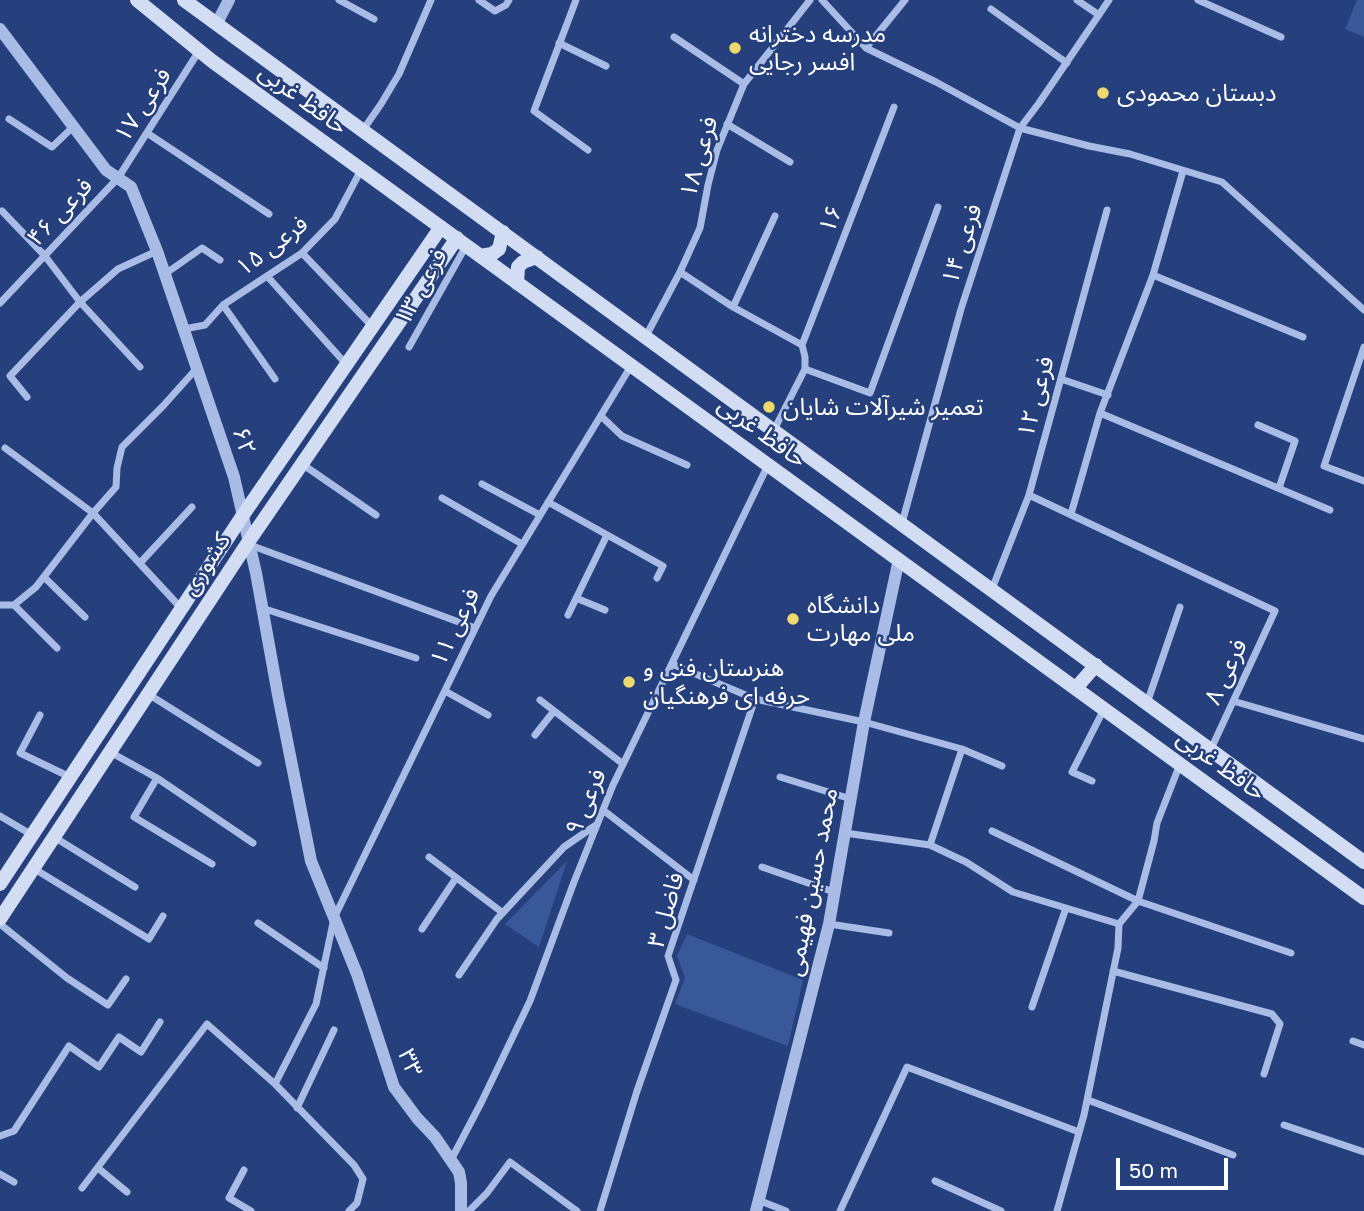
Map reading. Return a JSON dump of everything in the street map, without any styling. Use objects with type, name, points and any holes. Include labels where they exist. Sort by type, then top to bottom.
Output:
[{"type":"main road","name":"حافظ غربی","points":[[137,0],[200,51],[361,170],[1364,898]]},
{"type":"main road","name":"حافظ غربی","points":[[184,0],[1364,862]]},
{"type":"main road","name":"کشوری","points":[[0,884],[243,515],[441,227]]},
{"type":"main road","points":[[480,256],[492,254],[499,249],[503,232]]},
{"type":"main road","name":"کشوری","points":[[0,921],[302,464],[462,242]]},
{"type":"main road","points":[[517,283],[518,267],[537,257]]},
{"type":"main road","points":[[1076,688],[1096,665]]},
{"type":"street","points":[[217,23],[229,0]]},
{"type":"street","points":[[339,0],[374,19]]},
{"type":"street","points":[[363,130],[399,74],[431,0]]},
{"type":"street","points":[[479,0],[495,10],[506,5],[509,0]]},
{"type":"street","points":[[576,0],[534,111],[588,150]]},
{"type":"street","name":"فرعی ۱۸","points":[[646,336],[700,228],[717,150],[744,84],[810,0]]},
{"type":"street","points":[[822,0],[866,48],[1020,128],[1130,154],[1222,183],[1364,310]]},
{"type":"street","points":[[866,48],[905,0]]},
{"type":"street","points":[[1077,0],[1099,15]]},
{"type":"street","name":"فرعی ۱۴","points":[[902,523],[961,309],[1020,128],[1109,0]]},
{"type":"street","points":[[1198,0],[1280,37]]},
{"type":"street","points":[[991,9],[1066,63]]},
{"type":"street","name":"۶۲","points":[[0,29],[106,170],[131,187],[157,251],[234,477],[311,860],[334,918]]},
{"type":"street","points":[[674,37],[744,84]]},
{"type":"street","points":[[559,43],[606,66]]},
{"type":"street","name":"فرعی ۱۷","points":[[118,178],[200,51]]},
{"type":"street","name":"۱۶","points":[[802,345],[894,107]]},
{"type":"street","points":[[9,119],[52,147],[74,127]]},
{"type":"street","points":[[727,124],[790,162]]},
{"type":"street","points":[[147,133],[269,215]]},
{"type":"street","name":"فرعی ۱۵","points":[[184,329],[205,325],[223,305],[302,253],[335,219],[361,170]]},
{"type":"street","points":[[1029,495],[1071,514],[1100,413],[1153,275],[1183,171]]},
{"type":"street","name":"فرعی ۴۶","points":[[0,303],[118,178]]},
{"type":"street","points":[[805,369],[870,393],[938,207]]},
{"type":"street","name":"فرعی ۱۲","points":[[992,589],[1029,495],[1107,210]]},
{"type":"street","points":[[2,211],[45,256],[80,302],[140,367]]},
{"type":"street","points":[[733,307],[775,216]]},
{"type":"street","name":"فرعی ۱۳","points":[[409,347],[462,242]]},
{"type":"street","points":[[165,274],[202,248],[220,260]]},
{"type":"street","points":[[27,397],[10,376],[80,302],[118,269],[157,251]]},
{"type":"street","points":[[302,253],[373,326]]},
{"type":"street","points":[[680,272],[733,307],[802,345],[805,369],[774,430]]},
{"type":"street","points":[[1153,275],[1303,337]]},
{"type":"street","points":[[267,276],[346,364]]},
{"type":"street","points":[[223,305],[275,379]]},
{"type":"street","points":[[1364,347],[1324,466],[1364,481]]},
{"type":"street","name":"فرعی ۱۱","points":[[275,1084],[316,1003],[334,918],[475,628],[522,544],[632,366]]},
{"type":"street","points":[[0,605],[14,605],[36,587],[116,487],[122,447],[197,368]]},
{"type":"street","points":[[1061,379],[1108,395]]},
{"type":"street","points":[[1100,413],[1330,510]]},
{"type":"street","points":[[601,416],[622,436],[687,465]]},
{"type":"street","points":[[1258,425],[1295,441],[1279,488]]},
{"type":"street","points":[[5,448],[93,513],[181,608]]},
{"type":"street","points":[[302,464],[376,515]]},
{"type":"street","name":"فرعی ۹","points":[[451,1160],[530,1001],[603,810],[768,464]]},
{"type":"street","points":[[482,484],[540,515]]},
{"type":"street","points":[[442,498],[522,544]]},
{"type":"street","points":[[548,502],[663,566],[657,578]]},
{"type":"street","points":[[140,563],[192,507]]},
{"type":"street","name":"فرعی ۸","points":[[1071,514],[1275,611],[1211,749]]},
{"type":"street","points":[[568,615],[607,535]]},
{"type":"street","points":[[249,543],[475,628]]},
{"type":"street","name":"محمد حسین فهیمی","points":[[757,1205],[828,924],[864,722],[899,559]]},
{"type":"street","points":[[44,577],[85,617]]},
{"type":"street","points":[[576,598],[605,610]]},
{"type":"street","points":[[14,605],[57,648]]},
{"type":"street","points":[[1147,703],[1180,607]]},
{"type":"street","points":[[262,608],[416,659]]},
{"type":"street","points":[[672,664],[755,699],[864,722],[962,749],[1002,766]]},
{"type":"street","points":[[445,691],[488,716]]},
{"type":"street","points":[[148,694],[258,763]]},
{"type":"street","name":"فاضل ۳","points":[[600,1211],[637,1091],[676,979],[668,956],[755,699]]},
{"type":"street","points":[[540,700],[624,764]]},
{"type":"street","points":[[1233,701],[1364,739]]},
{"type":"street","points":[[1092,781],[1072,772],[1104,708]]},
{"type":"street","points":[[535,734],[554,711]]},
{"type":"street","points":[[40,715],[20,753],[70,777]]},
{"type":"street","points":[[930,845],[962,749]]},
{"type":"street","points":[[110,752],[158,778],[253,843]]},
{"type":"street","points":[[1057,1211],[1088,1100],[1114,971],[1119,924],[1138,901],[1157,823],[1180,763]]},
{"type":"street","points":[[780,777],[850,799]]},
{"type":"street","points":[[158,778],[134,817],[212,864]]},
{"type":"street","points":[[603,810],[694,880]]},
{"type":"street","points":[[0,816],[32,835]]},
{"type":"street","points":[[459,975],[503,913],[564,847],[597,824]]},
{"type":"street","points":[[992,831],[1138,901],[1291,953]]},
{"type":"street","points":[[845,833],[930,845],[966,862],[1013,892],[1119,924]]},
{"type":"street","points":[[54,837],[135,887]]},
{"type":"street","points":[[429,857],[503,913]]},
{"type":"street","points":[[762,867],[834,892]]},
{"type":"street","points":[[33,868],[149,939],[163,915]]},
{"type":"street","points":[[422,929],[456,878]]},
{"type":"street","points":[[1032,1007],[1066,908]]},
{"type":"street","name":"۳۳","points":[[334,918],[357,974],[394,1087],[435,1137],[459,1172],[461,1211]]},
{"type":"street","points":[[0,921],[67,978],[108,1005],[126,979]]},
{"type":"street","points":[[258,923],[324,968]]},
{"type":"street","points":[[828,924],[888,933]]},
{"type":"street","points":[[1114,971],[1272,1014],[1280,1024],[1264,1074]]},
{"type":"street","points":[[0,1136],[14,1131],[69,1046],[99,1067],[120,1037],[141,1052],[160,1022]]},
{"type":"street","points":[[82,1188],[207,1024],[275,1084],[354,1165],[363,1179],[358,1203],[349,1211]]},
{"type":"street","points":[[297,1108],[334,1030]]},
{"type":"street","points":[[1353,1041],[1364,1045]]},
{"type":"street","points":[[839,1211],[907,1068],[1079,1132]]},
{"type":"street","points":[[1088,1100],[1233,1155]]},
{"type":"street","points":[[1284,1125],[1364,1152]]},
{"type":"street","points":[[469,1211],[510,1163],[577,1211]]},
{"type":"street","points":[[98,1168],[127,1192]]},
{"type":"street","points":[[244,1170],[229,1198],[251,1211]]},
{"type":"street","points":[[0,1174],[14,1182]]},
{"type":"street","points":[[935,1181],[1001,1211]]},
{"type":"street","points":[[757,1205],[786,1211]]},
{"type":"shaded area","points":[[1357,0],[1364,0],[1364,37],[1345,29]]},
{"type":"shaded area","points":[[567,861],[539,947],[505,924]]},
{"type":"shaded area","points":[[687,934],[803,980],[788,1046],[675,1004],[685,978],[677,956]]},
{"type":"place","name":"مدرسه دخترانه افسر رجایی","points":[[735,48]]},
{"type":"place","name":"دبستان محمودی","points":[[1103,93]]},
{"type":"place","name":"تعمیر شیرآلات شایان","points":[[769,407]]},
{"type":"place","name":"دانشگاه ملی مهارت","points":[[793,619]]},
{"type":"place","name":"هنرستان فنی و حرفه ای فرهنگیان","points":[[629,682]]}]
